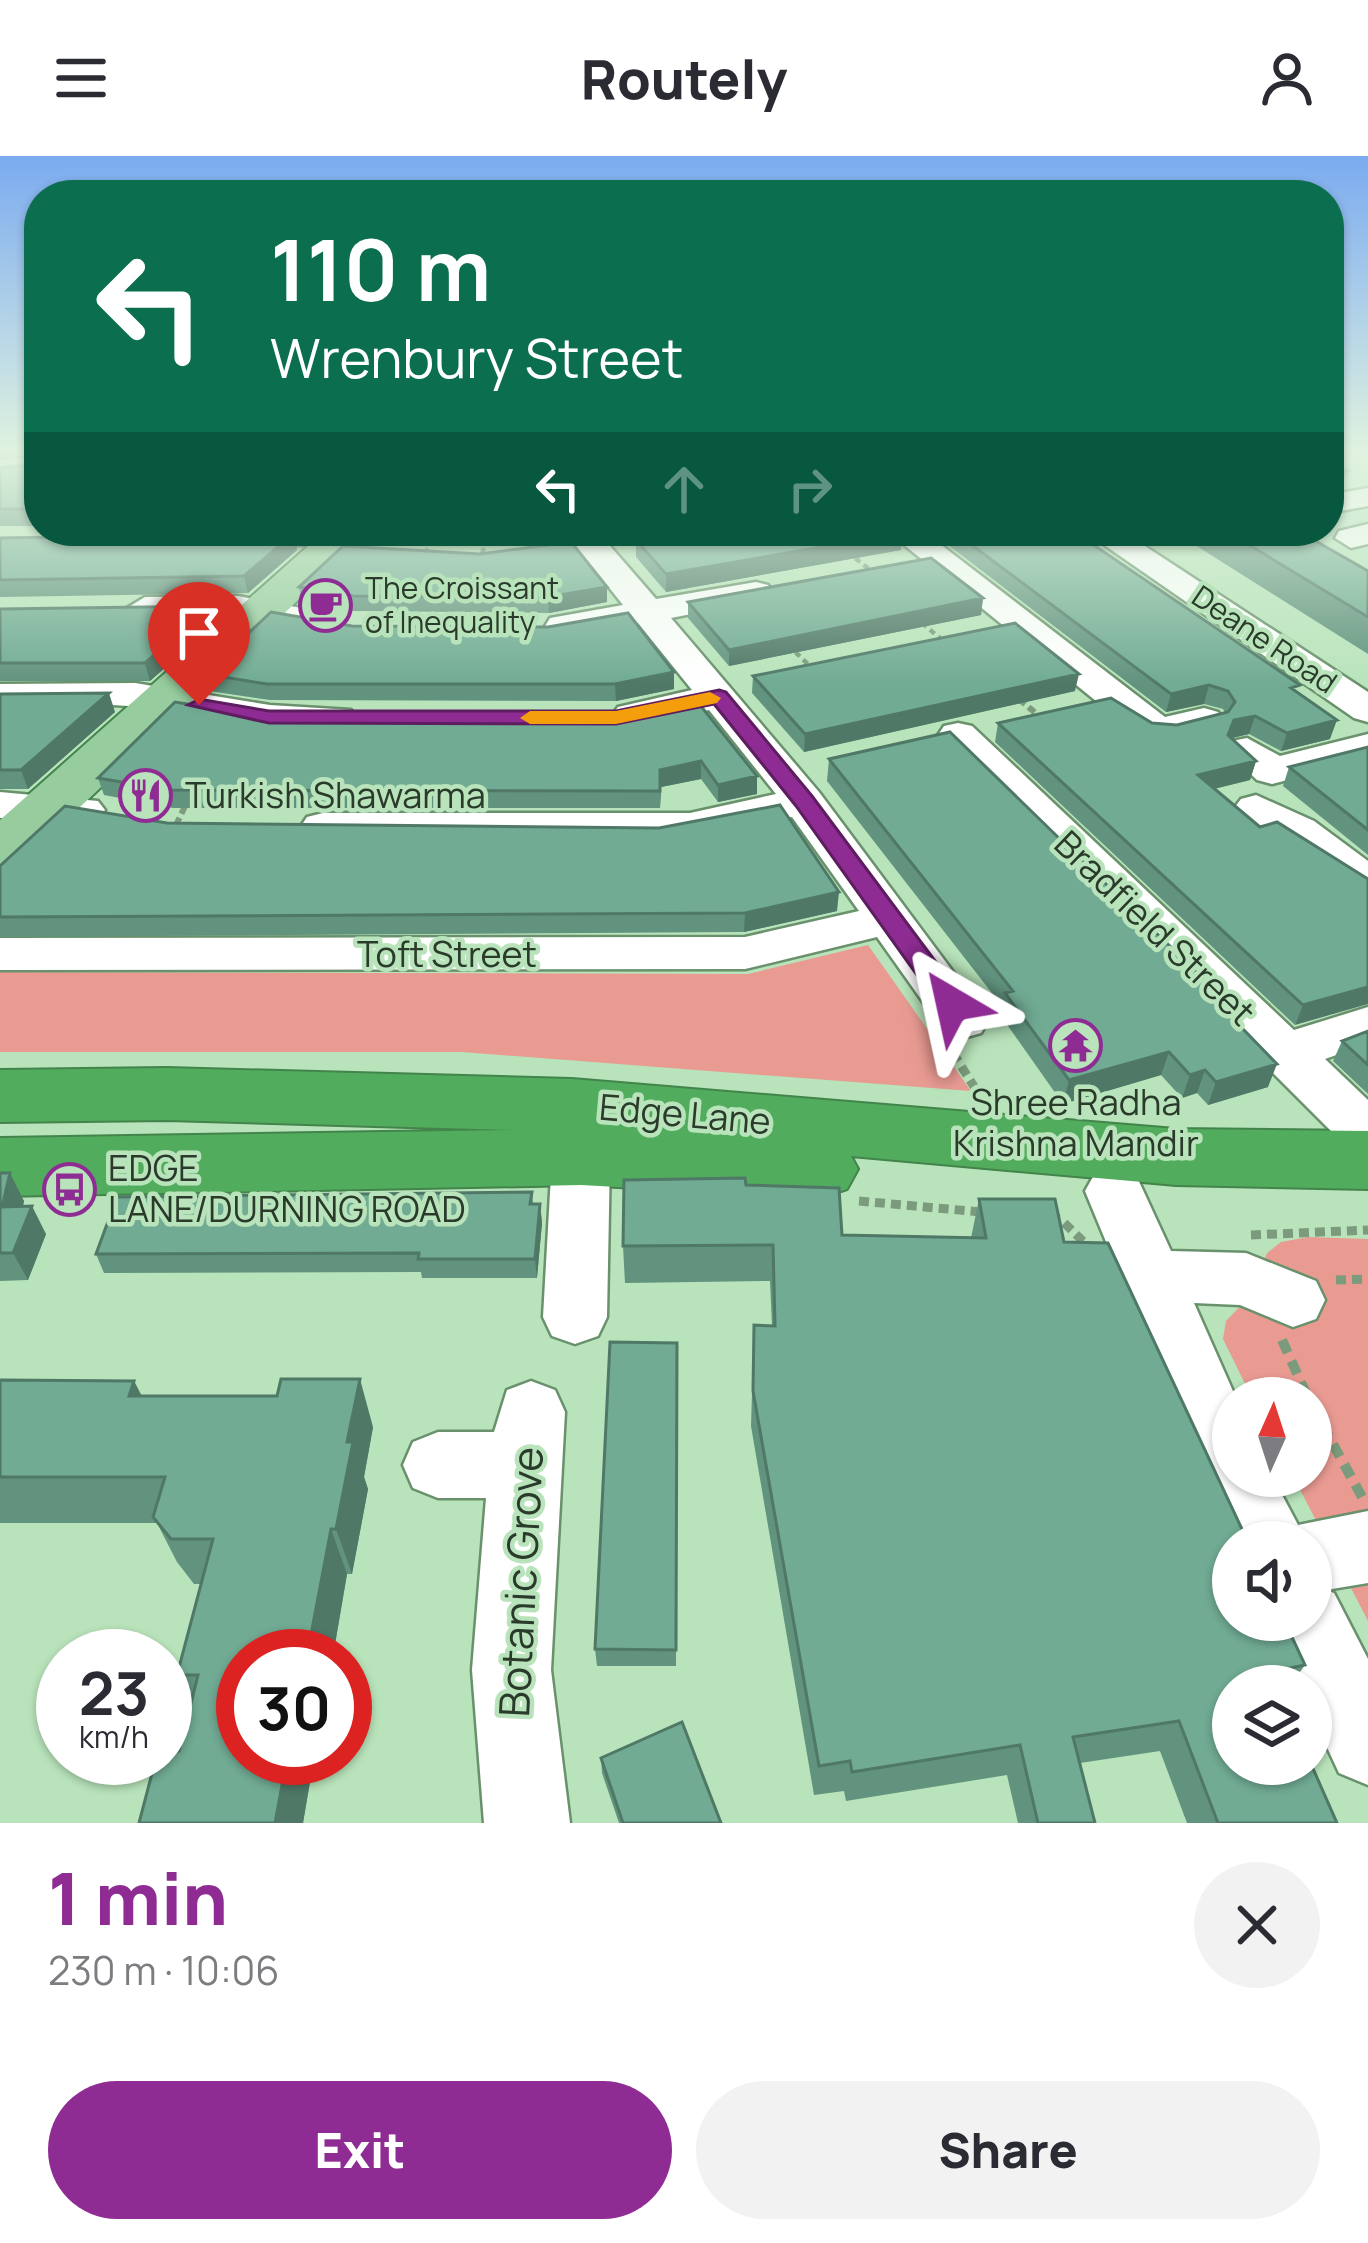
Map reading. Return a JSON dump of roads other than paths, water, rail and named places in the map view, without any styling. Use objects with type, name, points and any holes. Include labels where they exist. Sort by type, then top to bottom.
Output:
[{"type":"highway","name":"Edge Lane","points":[[0,1096],[256,1095],[572,1105],[1176,1157],[1363,1143]]},
{"type":"highway","name":"Edge Lane","points":[[0,1167],[581,1157],[1368,1206]]},
{"type":"main road","points":[[0,851],[336,546]]},
{"type":"main road","points":[[0,1138],[164,1137],[259,1160]]},
{"type":"street","points":[[603,546],[646,611],[726,687],[803,780],[891,919],[963,1020]]},
{"type":"street","points":[[921,546],[1158,731],[1205,720]]},
{"type":"street","name":"Deane Road","points":[[1122,546],[1368,710]]},
{"type":"street","points":[[891,576],[935,558]]},
{"type":"street","points":[[535,628],[783,586]]},
{"type":"street","points":[[107,609],[238,607],[348,626]]},
{"type":"street","points":[[927,627],[1017,623]]},
{"type":"street","points":[[1312,673],[1368,659]]},
{"type":"street","points":[[593,718],[726,687]]},
{"type":"street","points":[[0,696],[165,700],[269,717],[378,718]]},
{"type":"street","points":[[1039,716],[1114,698]]},
{"type":"street","name":"Bradfield Street","points":[[969,723],[1285,1053],[1363,1143]]},
{"type":"street","points":[[1247,750],[1272,771],[1368,746]]},
{"type":"street","points":[[288,826],[690,826],[803,780]]},
{"type":"street","points":[[0,805],[184,810]]},
{"type":"street","points":[[1256,808],[1298,830],[1368,884]]},
{"type":"street","name":"Toft Street","points":[[0,953],[745,953],[891,919]]},
{"type":"street","points":[[1285,1053],[1368,1025]]},
{"type":"street","points":[[575,1317],[581,1157]]},
{"type":"street","points":[[1115,1191],[1212,1423]]},
{"type":"street","points":[[1149,1276],[1246,1279],[1293,1300]]},
{"type":"street","name":"Botanic Grove","points":[[438,1466],[528,1438],[510,1664],[513,1749],[526,1823]]},
{"type":"street","points":[[1332,1552],[1368,1546]]},
{"type":"street","points":[[1317,1641],[1368,1744]]},
{"type":"place","name":"The Croissant of Inequality","points":[[326,606]]},
{"type":"place","name":"Turkish Shawarma","points":[[146,795]]},
{"type":"place","name":"Shree Radha Krishna Mandir","points":[[1076,1046]]},
{"type":"place","name":"EDGE LANE/DURNING ROAD","points":[[69,1189]]}]
